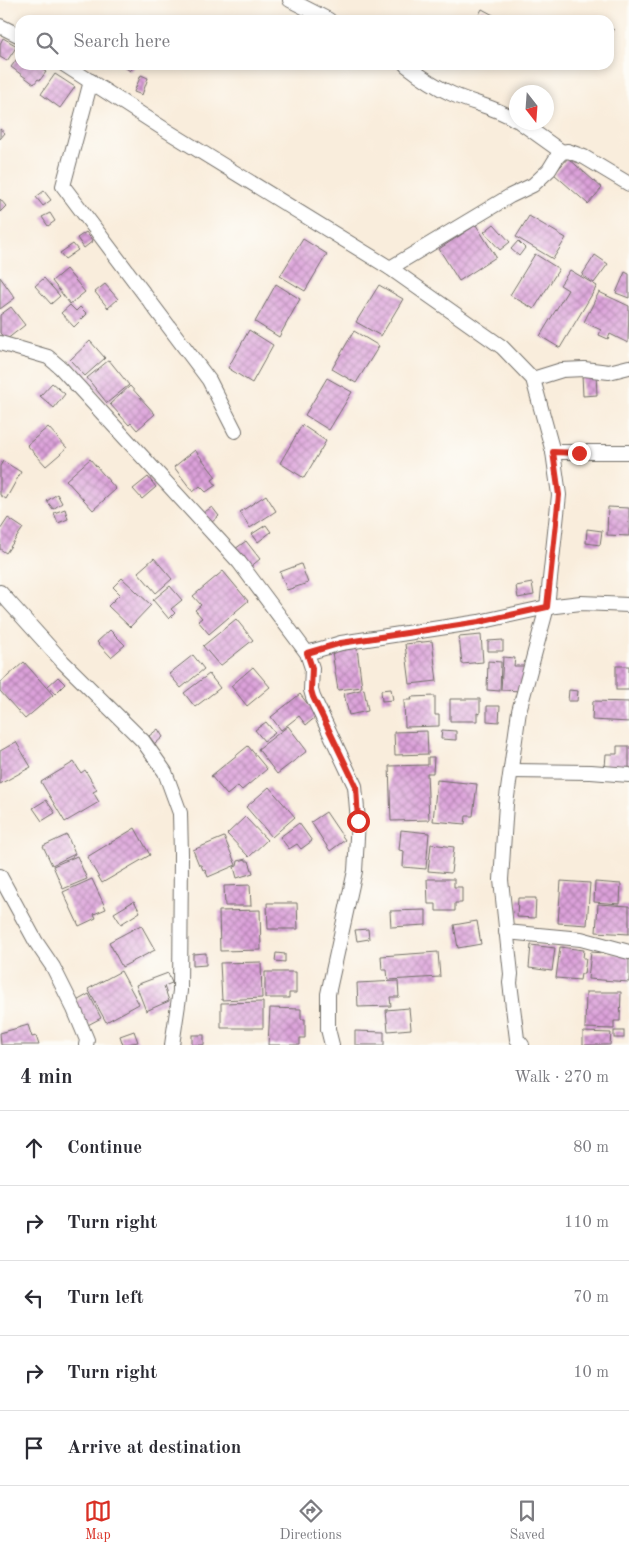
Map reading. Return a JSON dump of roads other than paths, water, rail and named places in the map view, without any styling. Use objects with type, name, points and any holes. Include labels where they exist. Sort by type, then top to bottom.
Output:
[{"type":"street","points":[[290,0],[319,15]]},
{"type":"street","points":[[0,26],[15,34]]},
{"type":"street","points":[[73,70],[164,129],[390,268],[502,347],[534,379],[553,452],[559,495],[547,607],[519,711],[506,804],[501,880],[517,1039],[522,1045]]},
{"type":"street","points":[[413,70],[452,94],[509,115]]},
{"type":"street","points":[[91,81],[63,186],[209,380],[235,431]]},
{"type":"street","points":[[531,130],[562,152]]},
{"type":"street","points":[[390,268],[510,196],[533,185],[549,170],[562,152],[568,151],[584,157],[629,184]]},
{"type":"street","points":[[0,343],[48,357],[61,368],[239,562],[307,653],[312,668],[311,690],[313,697],[356,786],[355,871],[328,994],[328,1029],[332,1045]]},
{"type":"street","points":[[534,379],[562,370],[584,369],[609,372],[629,367]]},
{"type":"street","points":[[553,452],[629,452]]},
{"type":"street","points":[[0,592],[63,662],[144,741],[166,772],[180,813],[181,854],[180,991],[172,1045]]},
{"type":"street","points":[[307,653],[341,643],[479,622],[547,607],[581,603],[629,605]]},
{"type":"street","points":[[511,771],[591,772],[629,776]]},
{"type":"street","points":[[0,876],[36,942],[53,967],[74,1009],[87,1040],[86,1045]]},
{"type":"street","points":[[506,932],[581,939],[629,952]]}]
